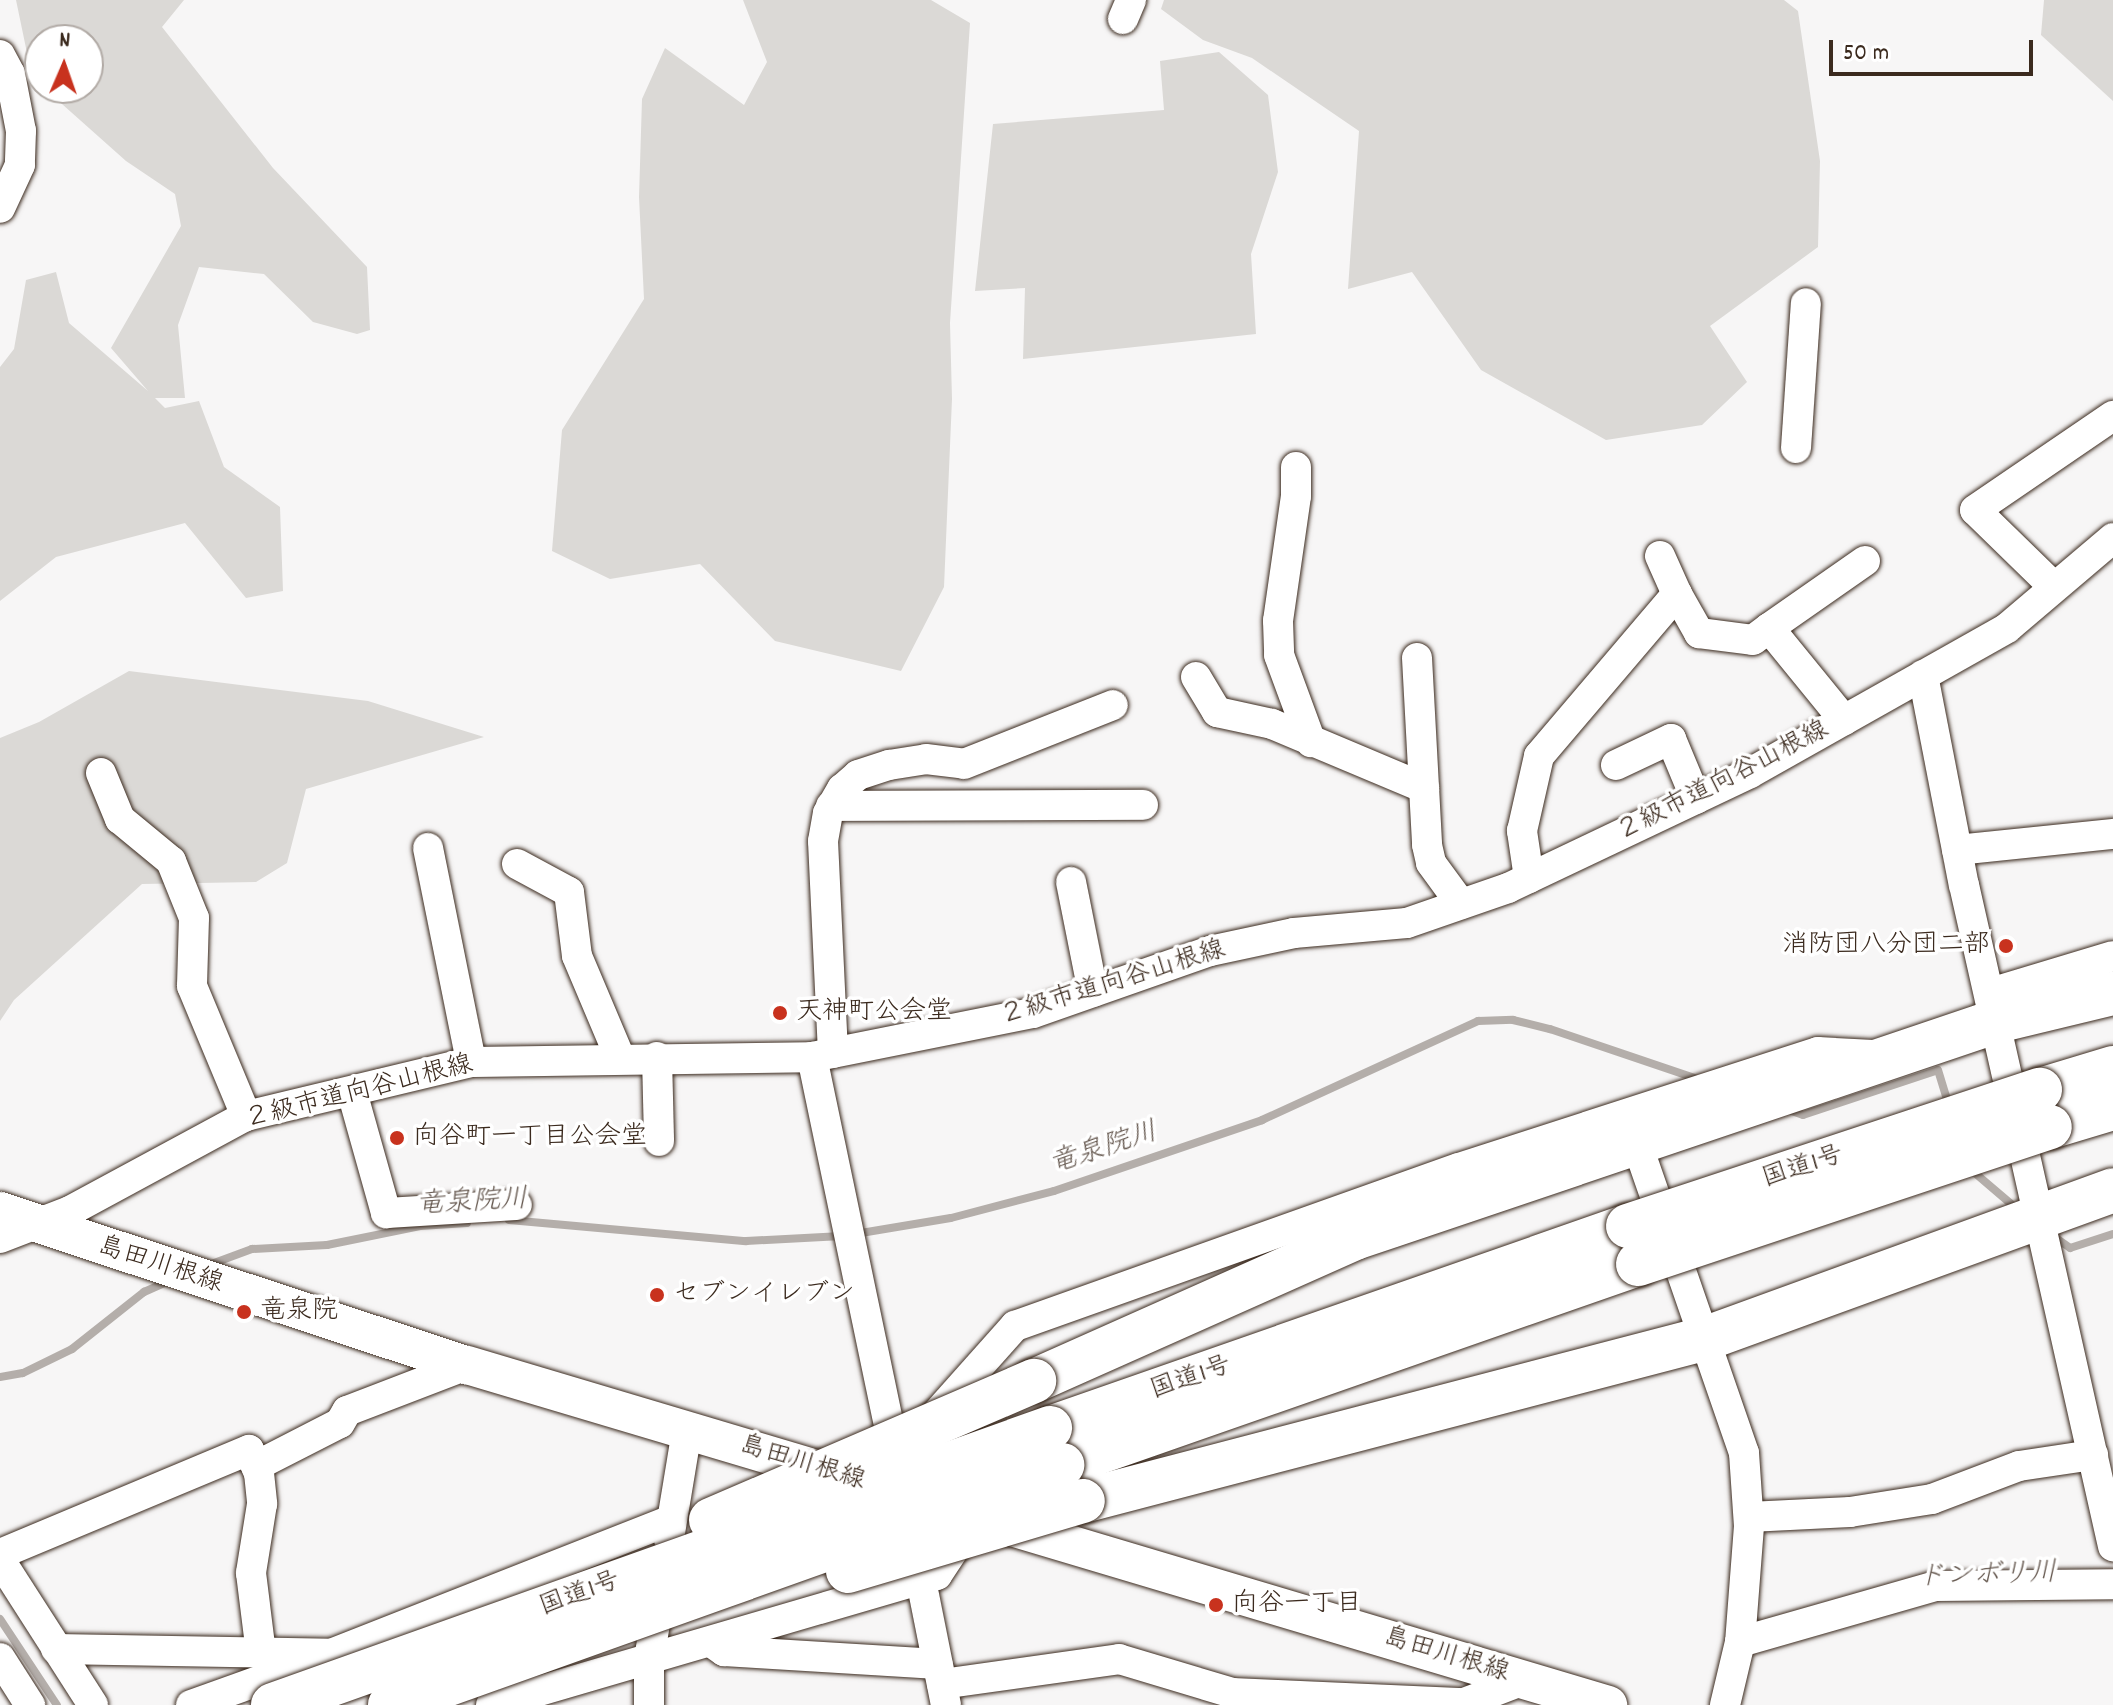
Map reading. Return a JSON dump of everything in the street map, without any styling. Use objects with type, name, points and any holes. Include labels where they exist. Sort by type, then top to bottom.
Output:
[{"type":"highway","points":[[516,1618],[614,1562],[1034,1381],[1355,1238],[1893,1056],[1993,1007],[2113,993]]},
{"type":"highway","name":"国道1号","points":[[273,1705],[516,1618],[1065,1465],[1633,1245],[2045,1109],[2113,1068]]},
{"type":"highway","name":"国道1号","points":[[2045,1109],[2113,1108]]},
{"type":"highway","points":[[390,1705],[491,1687],[1065,1465],[1707,1338],[2113,1190]]},
{"type":"main road","name":"島田川根線","points":[[6,1231],[687,1430],[884,1472],[975,1516],[1518,1692],[1608,1705]]},
{"type":"street","points":[[0,55],[10,74],[21,131],[20,165],[0,208]]},
{"type":"street","points":[[1796,448],[1806,303]]},
{"type":"street","points":[[2054,587],[1975,510],[2113,416]]},
{"type":"street","points":[[1296,467],[1296,496],[1278,621],[1279,655],[1288,690],[1311,742]]},
{"type":"street","name":"２級市道向谷山根線","points":[[6,1231],[70,1211],[246,1116],[471,1062],[823,1055],[1033,1013],[1210,951],[1294,933],[1407,923],[1529,878],[1696,799],[1844,720],[2007,628],[2113,538]]},
{"type":"street","points":[[1660,556],[1699,633],[1753,640],[1865,561]]},
{"type":"street","points":[[1529,878],[1522,831],[1539,756],[1677,594]]},
{"type":"street","points":[[1769,628],[1844,720]]},
{"type":"street","points":[[1417,658],[1431,863],[1461,904]]},
{"type":"street","points":[[1923,675],[1957,850],[2113,1546]]},
{"type":"street","points":[[1196,677],[1217,712],[1272,724],[1424,788]]},
{"type":"street","points":[[884,1472],[823,1055],[823,841],[831,806],[858,775],[926,759],[964,764],[1113,705]]},
{"type":"street","points":[[1616,765],[1671,739],[1696,799]]},
{"type":"street","points":[[101,773],[120,819],[171,861],[194,918],[192,986],[246,1116]]},
{"type":"street","points":[[831,806],[1143,805]]},
{"type":"street","points":[[1957,850],[2113,834]]},
{"type":"street","points":[[428,848],[471,1062]]},
{"type":"street","points":[[517,864],[569,892],[577,956],[620,1058]]},
{"type":"street","points":[[1071,882],[1093,992]]},
{"type":"street","points":[[1993,1007],[2113,956]]},
{"type":"street","points":[[884,1472],[1015,1326],[1459,1168],[1818,1052],[1893,1056]]},
{"type":"street","points":[[657,1057],[659,1141]]},
{"type":"street","points":[[352,1092],[386,1213],[517,1205]]},
{"type":"street","points":[[1636,1141],[1707,1338],[1744,1453],[1749,1517],[1740,1642],[1725,1705]]},
{"type":"street","points":[[1459,1168],[1537,1176]]},
{"type":"street","points":[[256,1466],[340,1423],[347,1411],[452,1375],[467,1365]]},
{"type":"street","points":[[649,1705],[649,1659],[687,1430]]},
{"type":"street","points":[[0,1554],[249,1450],[256,1466],[262,1504],[251,1573],[261,1653]]},
{"type":"street","points":[[1749,1517],[1850,1512],[1932,1499],[2019,1466],[2093,1455]]},
{"type":"street","points":[[491,1687],[649,1659],[937,1575],[975,1516]]},
{"type":"street","points":[[191,1705],[331,1654],[672,1520]]},
{"type":"street","points":[[0,1560],[93,1705]]},
{"type":"street","points":[[921,1580],[942,1684]]},
{"type":"street","points":[[1740,1642],[1935,1586],[2113,1584]]},
{"type":"street","points":[[709,1641],[724,1651],[942,1684],[1119,1659],[1232,1693],[1464,1703],[1518,1692]]},
{"type":"street","points":[[56,1649],[331,1654]]},
{"type":"street","points":[[0,1658],[30,1705]]},
{"type":"shaded area","points":[[16,0],[184,0],[162,27],[273,168],[367,267],[370,330],[357,334],[313,322],[264,274],[199,267],[178,325],[185,398],[155,398],[165,408],[199,401],[224,467],[280,507],[283,591],[246,598],[185,523],[56,557],[0,601],[0,367],[14,349],[26,280],[56,272],[69,323],[148,391],[111,348],[181,226],[175,194],[126,161],[62,104],[104,104],[104,24],[24,24],[24,38]]},
{"type":"shaded area","points":[[743,0],[931,0],[970,23],[950,323],[952,399],[944,587],[901,671],[775,641],[700,564],[610,579],[552,551],[562,430],[644,299],[639,197],[642,99],[665,48],[744,105],[767,62]]},
{"type":"shaded area","points":[[1164,0],[1784,0],[1798,11],[1820,161],[1818,247],[1710,326],[1747,382],[1702,425],[1606,440],[1481,370],[1412,272],[1348,289],[1359,131],[1252,58],[1203,40],[1161,9]]},
{"type":"shaded area","points":[[2044,0],[2113,0],[2113,101],[2041,35]]},
{"type":"shaded area","points":[[1219,52],[1268,95],[1278,172],[1251,254],[1256,334],[1023,359],[1025,288],[975,291],[993,124],[1164,110],[1160,61]]},
{"type":"shaded area","points":[[129,671],[368,701],[484,737],[306,789],[287,863],[256,882],[142,884],[14,1000],[0,1021],[0,738],[39,722]]},
{"type":"waterway","name":"竜泉院川","points":[[855,1234],[951,1218],[1054,1191],[1262,1120],[1478,1021],[1513,1020],[1550,1029],[1701,1080]]},
{"type":"waterway","name":"竜泉院川","points":[[1786,1109],[1803,1115],[1938,1070],[1949,1106]]},
{"type":"waterway","name":"竜泉院川","points":[[1969,1168],[2017,1209]]},
{"type":"waterway","name":"竜泉院川","points":[[509,1220],[746,1241],[842,1236]]},
{"type":"waterway","name":"竜泉院川","points":[[206,1266],[252,1249],[327,1245],[420,1226],[467,1223]]},
{"type":"waterway","name":"竜泉院川","points":[[2053,1236],[2070,1248],[2113,1234]]},
{"type":"waterway","name":"竜泉院川","points":[[0,1377],[23,1373],[72,1349],[144,1292],[171,1280]]},
{"type":"waterway","points":[[0,1619],[57,1705]]},
{"type":"place","name":"消防団八分団二部","points":[[2006,946]]},
{"type":"place","name":"天神町公会堂","points":[[780,1013]]},
{"type":"place","name":"向谷町一丁目公会堂","points":[[397,1138]]},
{"type":"place","name":"セブンイレブン","points":[[657,1295]]},
{"type":"place","name":"竜泉院","points":[[244,1312]]},
{"type":"place","name":"向谷一丁目","points":[[1216,1605]]},
{"type":"water label","name":"ドンボリ川","points":[[1987,1577]]}]
